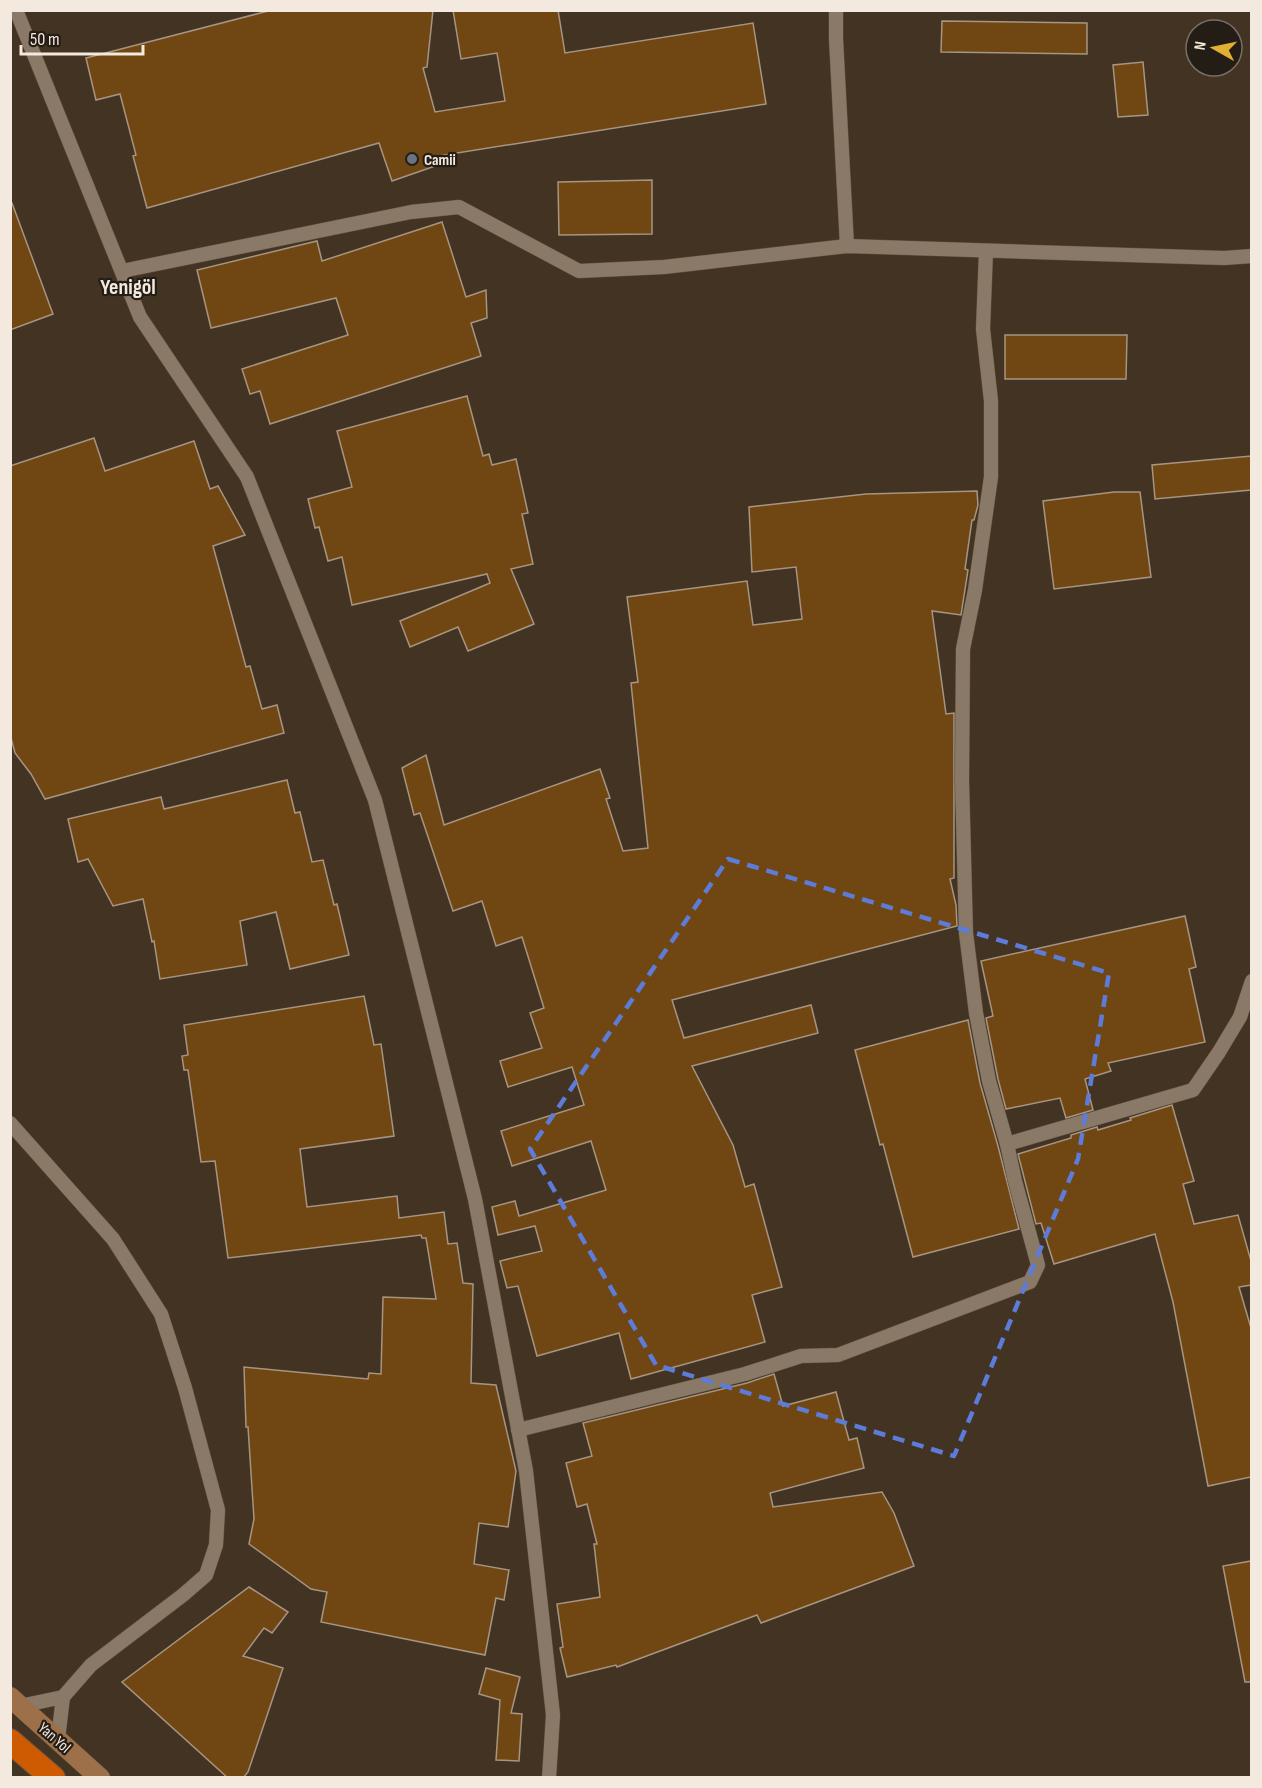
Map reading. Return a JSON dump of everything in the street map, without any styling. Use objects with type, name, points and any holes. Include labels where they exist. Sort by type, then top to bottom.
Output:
[{"type":"highway","points":[[10,1741],[51,1777]]},
{"type":"street","points":[[16,10],[140,317],[247,477],[375,800],[476,1199],[526,1471],[554,1715],[549,1778]]},
{"type":"street","points":[[836,10],[847,246]]},
{"type":"street","points":[[122,271],[411,212],[459,207],[579,272],[664,267],[847,246],[1224,258],[1251,256]]},
{"type":"street","points":[[518,1430],[745,1374],[801,1356],[838,1355],[1030,1282],[1038,1265],[989,1081],[976,1013],[966,933],[962,780],[963,649],[975,590],[991,477],[991,401],[983,329],[986,251]]},
{"type":"street","points":[[1007,1144],[1192,1090],[1240,1017],[1251,981]]},
{"type":"street","points":[[10,1123],[113,1239],[161,1314],[185,1388],[218,1510],[216,1545],[206,1575],[91,1665],[63,1697],[51,1777]]},
{"type":"street","points":[[14,1704],[63,1697]]},
{"type":"street","name":"Yan Yol","points":[[14,1704],[58,1739],[100,1778]]},
{"type":"highlighted area","points":[[728,859],[1109,973],[1078,1159],[954,1456],[656,1365],[530,1149]]},
{"type":"building","points":[[272,10],[433,10],[427,67],[423,68],[435,112],[505,101],[497,53],[461,59],[453,10],[558,10],[565,53],[753,23],[766,104],[438,156],[441,164],[392,181],[379,143],[147,208],[120,94],[96,100],[86,58]]},
{"type":"building","points":[[942,21],[1087,23],[1087,54],[941,52]]},
{"type":"building","points":[[1143,62],[1148,115],[1118,117],[1113,65]]},
{"type":"building","points":[[652,180],[652,234],[559,235],[558,182]]},
{"type":"building","points":[[10,203],[12,203],[53,314],[10,330]]},
{"type":"building","points":[[442,222],[466,297],[486,290],[487,318],[471,323],[481,356],[270,424],[260,391],[250,394],[242,369],[348,335],[336,298],[211,328],[197,270],[317,241],[322,261]]},
{"type":"building","points":[[1005,335],[1127,335],[1126,379],[1005,379]]},
{"type":"building","points":[[467,396],[483,456],[489,454],[492,465],[516,459],[528,513],[522,514],[533,564],[511,569],[534,624],[468,651],[458,627],[410,647],[400,621],[490,583],[487,574],[352,605],[342,557],[328,561],[319,527],[315,528],[308,499],[352,487],[337,431]]},
{"type":"building","points":[[94,438],[105,471],[194,441],[210,489],[218,486],[245,535],[213,546],[246,667],[250,666],[262,709],[277,705],[284,733],[45,799],[31,774],[15,753],[10,734],[10,466]]},
{"type":"building","points":[[1251,456],[1251,490],[1155,499],[1152,465]]},
{"type":"building","points":[[977,491],[978,505],[974,520],[972,520],[961,615],[932,611],[946,714],[954,713],[954,878],[950,879],[956,905],[957,926],[672,1000],[684,1038],[811,1005],[818,1033],[692,1066],[733,1145],[745,1187],[754,1184],[782,1287],[752,1295],[765,1342],[631,1379],[619,1333],[537,1356],[518,1286],[507,1288],[500,1261],[542,1251],[535,1226],[498,1235],[492,1207],[515,1201],[519,1216],[606,1190],[591,1141],[512,1166],[501,1131],[584,1105],[572,1067],[508,1087],[500,1061],[542,1048],[530,1013],[544,1008],[522,937],[496,946],[482,901],[453,911],[420,813],[414,815],[402,768],[426,755],[444,825],[600,769],[610,798],[606,799],[623,851],[648,848],[631,683],[638,682],[627,597],[747,581],[753,625],[802,619],[796,567],[752,572],[749,507],[866,494]]},
{"type":"building","points":[[1114,492],[1140,492],[1151,577],[1054,589],[1043,501]]},
{"type":"building","points":[[287,780],[295,813],[300,812],[312,862],[323,860],[334,905],[337,904],[349,955],[290,969],[276,912],[240,921],[247,965],[160,979],[154,941],[152,942],[143,899],[113,906],[88,859],[78,862],[68,819],[161,797],[164,809]]},
{"type":"building","points":[[1185,916],[1196,967],[1189,969],[1205,1042],[1108,1063],[1111,1071],[1085,1079],[1093,1110],[1066,1118],[1060,1098],[1006,1109],[986,1018],[993,1016],[981,961]]},
{"type":"building","points":[[364,996],[374,1045],[381,1044],[394,1136],[300,1149],[307,1207],[397,1196],[399,1218],[444,1212],[448,1244],[457,1243],[463,1283],[473,1284],[471,1383],[496,1385],[516,1471],[508,1527],[479,1523],[474,1564],[509,1570],[504,1600],[496,1598],[485,1655],[321,1622],[327,1592],[311,1589],[249,1544],[254,1519],[248,1427],[246,1427],[244,1367],[368,1379],[369,1373],[381,1374],[383,1297],[436,1299],[426,1238],[422,1238],[421,1235],[228,1258],[215,1161],[201,1162],[188,1070],[184,1070],[182,1056],[188,1055],[184,1025]]},
{"type":"building","points":[[968,1020],[980,1083],[1019,1229],[913,1257],[855,1050]]},
{"type":"building","points":[[1172,1105],[1194,1181],[1183,1184],[1194,1224],[1238,1215],[1251,1261],[1251,1285],[1239,1287],[1251,1328],[1251,1477],[1208,1486],[1173,1302],[1155,1234],[1054,1264],[1041,1223],[1036,1224],[1018,1154],[1071,1138],[1071,1135],[1097,1127],[1098,1130]]},
{"type":"building","points":[[774,1374],[783,1406],[836,1392],[849,1440],[857,1438],[864,1468],[770,1493],[773,1507],[882,1492],[894,1513],[914,1566],[761,1623],[757,1615],[617,1667],[616,1665],[567,1677],[560,1648],[563,1647],[557,1604],[600,1597],[594,1544],[597,1544],[587,1504],[577,1507],[566,1463],[592,1456],[583,1423],[747,1383]]},
{"type":"building","points":[[1251,1561],[1251,1682],[1245,1682],[1223,1566]]},
{"type":"building","points":[[249,1587],[288,1612],[272,1633],[264,1628],[243,1656],[283,1668],[248,1772],[243,1778],[228,1778],[122,1682]]},
{"type":"building","points":[[486,1668],[520,1677],[511,1713],[522,1714],[519,1761],[496,1760],[500,1700],[479,1694]]},
{"type":"place","name":"Camii","points":[[412,159]]},
{"type":"district","name":"Yenigöl","points":[[128,286]]}]
